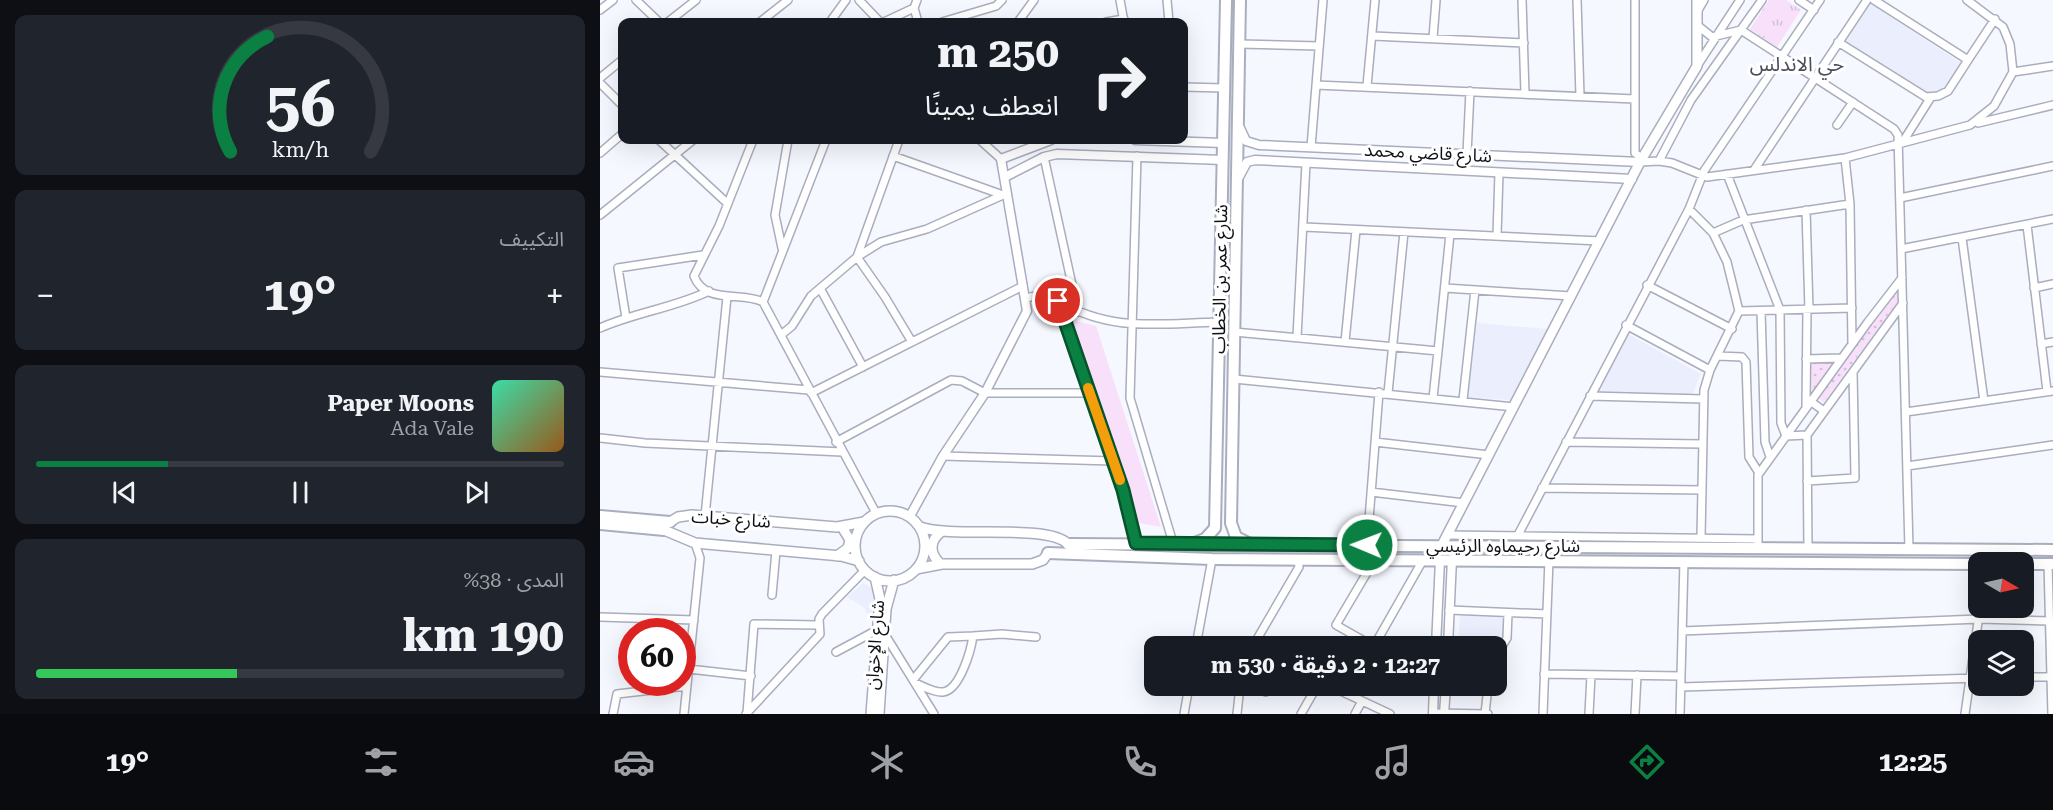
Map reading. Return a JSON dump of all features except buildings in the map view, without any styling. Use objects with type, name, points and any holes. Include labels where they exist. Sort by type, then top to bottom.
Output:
[{"type":"main road","name":"شارع عمر بن الخطاب","points":[[1215,528],[1226,0]]},
{"type":"main road","name":"شارع عمر بن الخطاب","points":[[1232,528],[1240,0]]},
{"type":"main road","points":[[1445,540],[1642,160],[1700,63],[1696,0]]},
{"type":"main road","points":[[1220,273],[1235,273]]},
{"type":"main road","points":[[1217,446],[1232,445]]},
{"type":"main road","points":[[890,510],[910,516],[924,535],[924,553],[916,569],[906,577],[894,580],[875,577],[865,570],[859,561],[856,539],[864,522],[876,513],[890,510]]},
{"type":"main road","name":"شارع خبات","points":[[600,516],[667,526],[695,543],[837,556],[859,561]]},
{"type":"main road","name":"شارع خبات","points":[[600,524],[667,526],[682,516],[842,527],[864,522]]},
{"type":"main road","points":[[837,556],[848,548],[850,540],[842,527]]},
{"type":"main road","name":"شارع رحيماوه الرئيسي","points":[[920,527],[941,532],[1053,535],[1068,544],[1363,545],[1445,540],[1758,544],[1808,548],[2053,550]]},
{"type":"main road","points":[[1191,544],[1205,539],[1215,528],[1220,535],[1225,535],[1232,528],[1239,540],[1251,544]]},
{"type":"main road","points":[[941,532],[933,541],[932,548],[936,560],[941,564]]},
{"type":"main road","points":[[1338,544],[1345,549],[1338,559]]},
{"type":"main road","points":[[1358,559],[1351,551],[1363,545]]},
{"type":"main road","name":"شارع رحيماوه الرئيسي","points":[[916,569],[941,564],[1032,564],[1043,560],[1048,553],[1212,559],[1423,560],[1440,565],[1549,560],[1968,564]]},
{"type":"main road","points":[[2034,564],[2051,564]]},
{"type":"main road","name":"شارع الإخوان","points":[[870,714],[884,593],[875,577]]},
{"type":"main road","points":[[884,593],[894,580]]},
{"type":"main road","points":[[879,714],[881,632]]},
{"type":"street","points":[[600,10],[613,0]]},
{"type":"street","points":[[636,0],[655,18]]},
{"type":"street","points":[[673,18],[696,0]]},
{"type":"street","points":[[764,18],[788,0]]},
{"type":"street","points":[[833,18],[846,0]]},
{"type":"street","points":[[860,0],[878,18]]},
{"type":"street","points":[[917,0],[914,8],[917,18]]},
{"type":"street","points":[[956,18],[996,6],[1002,0]]},
{"type":"street","points":[[1021,18],[1034,0]]},
{"type":"street","points":[[1120,0],[1123,18]]},
{"type":"street","points":[[1167,0],[1168,18]]},
{"type":"street","points":[[1311,147],[1323,0]]},
{"type":"street","points":[[1367,86],[1375,0]]},
{"type":"street","points":[[1433,39],[1436,0]]},
{"type":"street","points":[[1522,0],[1525,93]]},
{"type":"street","points":[[1577,0],[1580,96]]},
{"type":"street","points":[[1635,0],[1635,153],[1642,160],[1672,163],[1702,177],[1845,158],[1970,124],[2053,105]]},
{"type":"street","points":[[1697,12],[1704,0]]},
{"type":"street","points":[[1700,63],[1740,0]]},
{"type":"street","points":[[1659,160],[1691,100],[1762,0]]},
{"type":"street","points":[[1799,0],[1815,10]]},
{"type":"street","points":[[1518,535],[1626,325],[1689,209],[1702,177],[1820,0]]},
{"type":"street","points":[[1754,170],[1867,0]]},
{"type":"street","points":[[1874,0],[1968,60]]},
{"type":"street","points":[[1966,0],[1995,19],[2007,34],[2013,72],[1994,106],[1970,124]]},
{"type":"street","points":[[891,18],[914,8]]},
{"type":"street","points":[[1838,42],[1915,93],[1931,97],[1948,91],[1995,19]]},
{"type":"street","points":[[1697,25],[1706,34],[1717,36],[1741,30],[1894,129],[1901,142],[1900,198],[1910,549]]},
{"type":"street","points":[[1373,36],[1524,43]]},
{"type":"street","points":[[1239,44],[1319,46]]},
{"type":"street","points":[[1700,63],[1719,61]]},
{"type":"street","points":[[600,78],[618,63]]},
{"type":"street","points":[[2013,72],[2053,66]]},
{"type":"street","points":[[600,83],[618,101]]},
{"type":"street","points":[[1316,85],[1635,99]]},
{"type":"street","points":[[1188,87],[1224,88]]},
{"type":"street","points":[[1467,154],[1470,91]]},
{"type":"street","points":[[1901,142],[1931,97]]},
{"type":"street","points":[[1837,125],[1852,102]]},
{"type":"street","name":"شارع قاضي محمد","points":[[1238,114],[1241,134],[1250,143],[1429,153],[1642,160]]},
{"type":"street","points":[[600,153],[618,137]]},
{"type":"street","points":[[1188,142],[1223,143]]},
{"type":"street","points":[[663,144],[727,202]]},
{"type":"street","points":[[600,215],[688,144]]},
{"type":"street","points":[[751,144],[694,276],[697,282],[709,291],[727,297],[757,299],[763,302],[876,513]]},
{"type":"street","points":[[782,248],[775,215],[787,144]]},
{"type":"street","points":[[763,302],[782,248],[824,144]]},
{"type":"street","points":[[857,258],[898,144]]},
{"type":"street","points":[[910,516],[943,456],[985,393],[1023,323],[1027,311],[1027,298],[1006,196],[1001,159],[984,144]]},
{"type":"street","points":[[1001,159],[1040,144]]},
{"type":"street","points":[[1429,153],[1429,169]]},
{"type":"street","points":[[1005,177],[1044,157],[1057,154],[1222,160]]},
{"type":"street","points":[[893,156],[1006,196]]},
{"type":"street","points":[[1137,156],[1130,398],[1173,543]]},
{"type":"street","points":[[1044,157],[1078,312]]},
{"type":"street","points":[[1845,158],[1850,204],[1851,345]]},
{"type":"street","name":"شارع قاضي محمد","points":[[1237,186],[1240,172],[1247,162],[1632,179]]},
{"type":"street","points":[[1297,337],[1305,227],[1306,163]]},
{"type":"street","points":[[1900,198],[2053,166]]},
{"type":"street","points":[[1497,236],[1499,173]]},
{"type":"street","points":[[1727,174],[1780,310],[1780,423],[1786,436]]},
{"type":"street","points":[[781,335],[792,326],[811,296],[857,258],[881,242],[927,229],[1006,196]]},
{"type":"street","points":[[1713,232],[1743,220],[1850,204]]},
{"type":"street","points":[[1689,209],[1713,232],[1727,262],[1740,311],[1710,370],[1703,399],[1701,537]]},
{"type":"street","points":[[1806,210],[1808,404]]},
{"type":"street","points":[[1902,249],[2053,219]]},
{"type":"street","points":[[1906,412],[2050,391],[2027,225]]},
{"type":"street","points":[[1305,227],[1600,241]]},
{"type":"street","points":[[1345,342],[1356,230]]},
{"type":"street","points":[[1388,393],[1404,232]]},
{"type":"street","points":[[1433,398],[1450,234]]},
{"type":"street","points":[[1962,238],[1984,401]]},
{"type":"street","points":[[626,318],[618,268],[703,255]]},
{"type":"street","points":[[857,258],[912,342]]},
{"type":"street","points":[[1445,540],[1518,535],[1701,537],[1758,544],[1760,473],[1841,358],[1902,278]]},
{"type":"street","points":[[2034,288],[2053,284]]},
{"type":"street","points":[[1647,285],[1732,329]]},
{"type":"street","points":[[600,372],[810,391],[863,368],[1023,286]]},
{"type":"street","points":[[1445,288],[1571,296]]},
{"type":"street","points":[[821,290],[863,368]]},
{"type":"street","points":[[1463,400],[1475,290]]},
{"type":"street","points":[[600,328],[626,318],[671,307],[709,291]]},
{"type":"street","points":[[1027,298],[1038,294],[1049,295],[1078,312],[1102,321],[1132,324],[1219,322]]},
{"type":"street","points":[[705,516],[727,297]]},
{"type":"street","points":[[1058,301],[1113,461],[1136,543]]},
{"type":"street","points":[[1808,548],[1807,435],[1903,303]]},
{"type":"street","points":[[1740,311],[1852,308]]},
{"type":"street","points":[[1761,311],[1765,442],[1770,457]]},
{"type":"street","points":[[1626,325],[1710,370]]},
{"type":"street","points":[[1234,333],[1438,351]]},
{"type":"street","points":[[2042,344],[2053,342]]},
{"type":"street","points":[[1718,357],[1742,357],[1746,362],[1749,457],[1760,473]]},
{"type":"street","points":[[1806,359],[1841,358]]},
{"type":"street","points":[[1807,481],[1855,478],[1853,372]]},
{"type":"street","points":[[1234,379],[1463,400],[1514,407]]},
{"type":"street","points":[[837,442],[951,380],[962,381],[985,393],[1090,393]]},
{"type":"street","points":[[1363,545],[1371,492],[1379,392]]},
{"type":"street","points":[[1590,396],[1703,399]]},
{"type":"street","points":[[1808,404],[1824,411]]},
{"type":"street","points":[[1786,436],[1807,435]]},
{"type":"street","points":[[600,438],[712,447],[842,452]]},
{"type":"street","points":[[1375,442],[1489,455]]},
{"type":"street","points":[[1566,442],[1702,444]]},
{"type":"street","points":[[1907,466],[2053,445]]},
{"type":"street","points":[[943,456],[1113,461]]},
{"type":"street","points":[[1542,488],[1702,490]]},
{"type":"street","points":[[1371,492],[1464,503]]},
{"type":"street","points":[[694,618],[700,558],[695,543]]},
{"type":"street","points":[[772,595],[776,551]]},
{"type":"street","points":[[1198,636],[1212,559]]},
{"type":"street","points":[[1259,636],[1299,567],[1298,559]]},
{"type":"street","points":[[1355,636],[1336,625],[1375,559]]},
{"type":"street","points":[[1379,636],[1423,560]]},
{"type":"street","points":[[1543,714],[1549,560]]},
{"type":"street","points":[[1680,714],[1684,561]]},
{"type":"street","points":[[2051,564],[2049,621],[2052,714]]},
{"type":"street","points":[[1436,636],[1440,565]]},
{"type":"street","points":[[1448,636],[1452,565]]},
{"type":"street","points":[[747,713],[820,634],[818,625],[822,614],[865,570]]},
{"type":"street","points":[[1449,610],[1547,614]]},
{"type":"street","points":[[1507,638],[1508,613]]},
{"type":"street","points":[[600,617],[631,618]]},
{"type":"street","points":[[1682,631],[1979,619],[2049,621]]},
{"type":"street","points":[[1978,630],[1979,619]]},
{"type":"street","points":[[747,713],[754,624],[818,625]]},
{"type":"street","points":[[836,652],[881,632],[934,714]]},
{"type":"street","points":[[914,682],[948,637],[1002,634],[1036,637]]},
{"type":"street","points":[[914,682],[936,691],[943,692],[951,688],[971,656],[973,636]]},
{"type":"street","points":[[696,670],[751,676]]},
{"type":"street","points":[[1544,674],[1681,676]]},
{"type":"street","points":[[1589,714],[1591,675]]},
{"type":"street","points":[[1635,714],[1637,675]]},
{"type":"street","points":[[2034,677],[2050,677]]},
{"type":"street","points":[[1681,687],[1968,678]]},
{"type":"street","points":[[613,714],[618,694]]},
{"type":"street","points":[[684,714],[686,696]]},
{"type":"street","points":[[1184,714],[1187,696]]},
{"type":"street","points":[[1238,714],[1239,696]]},
{"type":"street","points":[[1301,714],[1311,696]]},
{"type":"street","points":[[1351,696],[1390,714]]},
{"type":"street","points":[[1434,696],[1433,713],[1486,714],[1487,696]]},
{"type":"street","points":[[1444,713],[1445,696]]},
{"type":"street","points":[[1965,714],[1970,696]]},
{"type":"street","points":[[1355,714],[1362,701]]},
{"type":"shaded area","points":[[1871,4],[1961,63],[1944,88],[1931,93],[1914,88],[1844,41],[1868,5]]},
{"type":"shaded area","points":[[1477,323],[1548,329],[1511,400],[1468,397]]},
{"type":"shaded area","points":[[1628,334],[1701,374],[1692,395],[1596,392]]},
{"type":"shaded area","points":[[863,583],[877,591],[870,622],[865,608],[847,597]]},
{"type":"shaded area","points":[[1460,614],[1506,615],[1504,636],[1459,636]]},
{"type":"green space","points":[[1769,0],[1786,0],[1801,10],[1777,47],[1750,29]]},
{"type":"green space","points":[[1897,290],[1898,301],[1824,402],[1821,401],[1818,396]]},
{"type":"green space","points":[[1068,319],[1096,326],[1161,527],[1134,522],[1135,506]]},
{"type":"green space","points":[[1835,361],[1815,391],[1812,391],[1810,363]]},
{"type":"slow traffic","points":[[1088,388],[1120,480]]},
{"type":"district","name":"حي الاندلس","points":[[1797,64]]},
{"type":"route","points":[[1058,301],[1123,490],[1136,543],[1367,545]]}]
